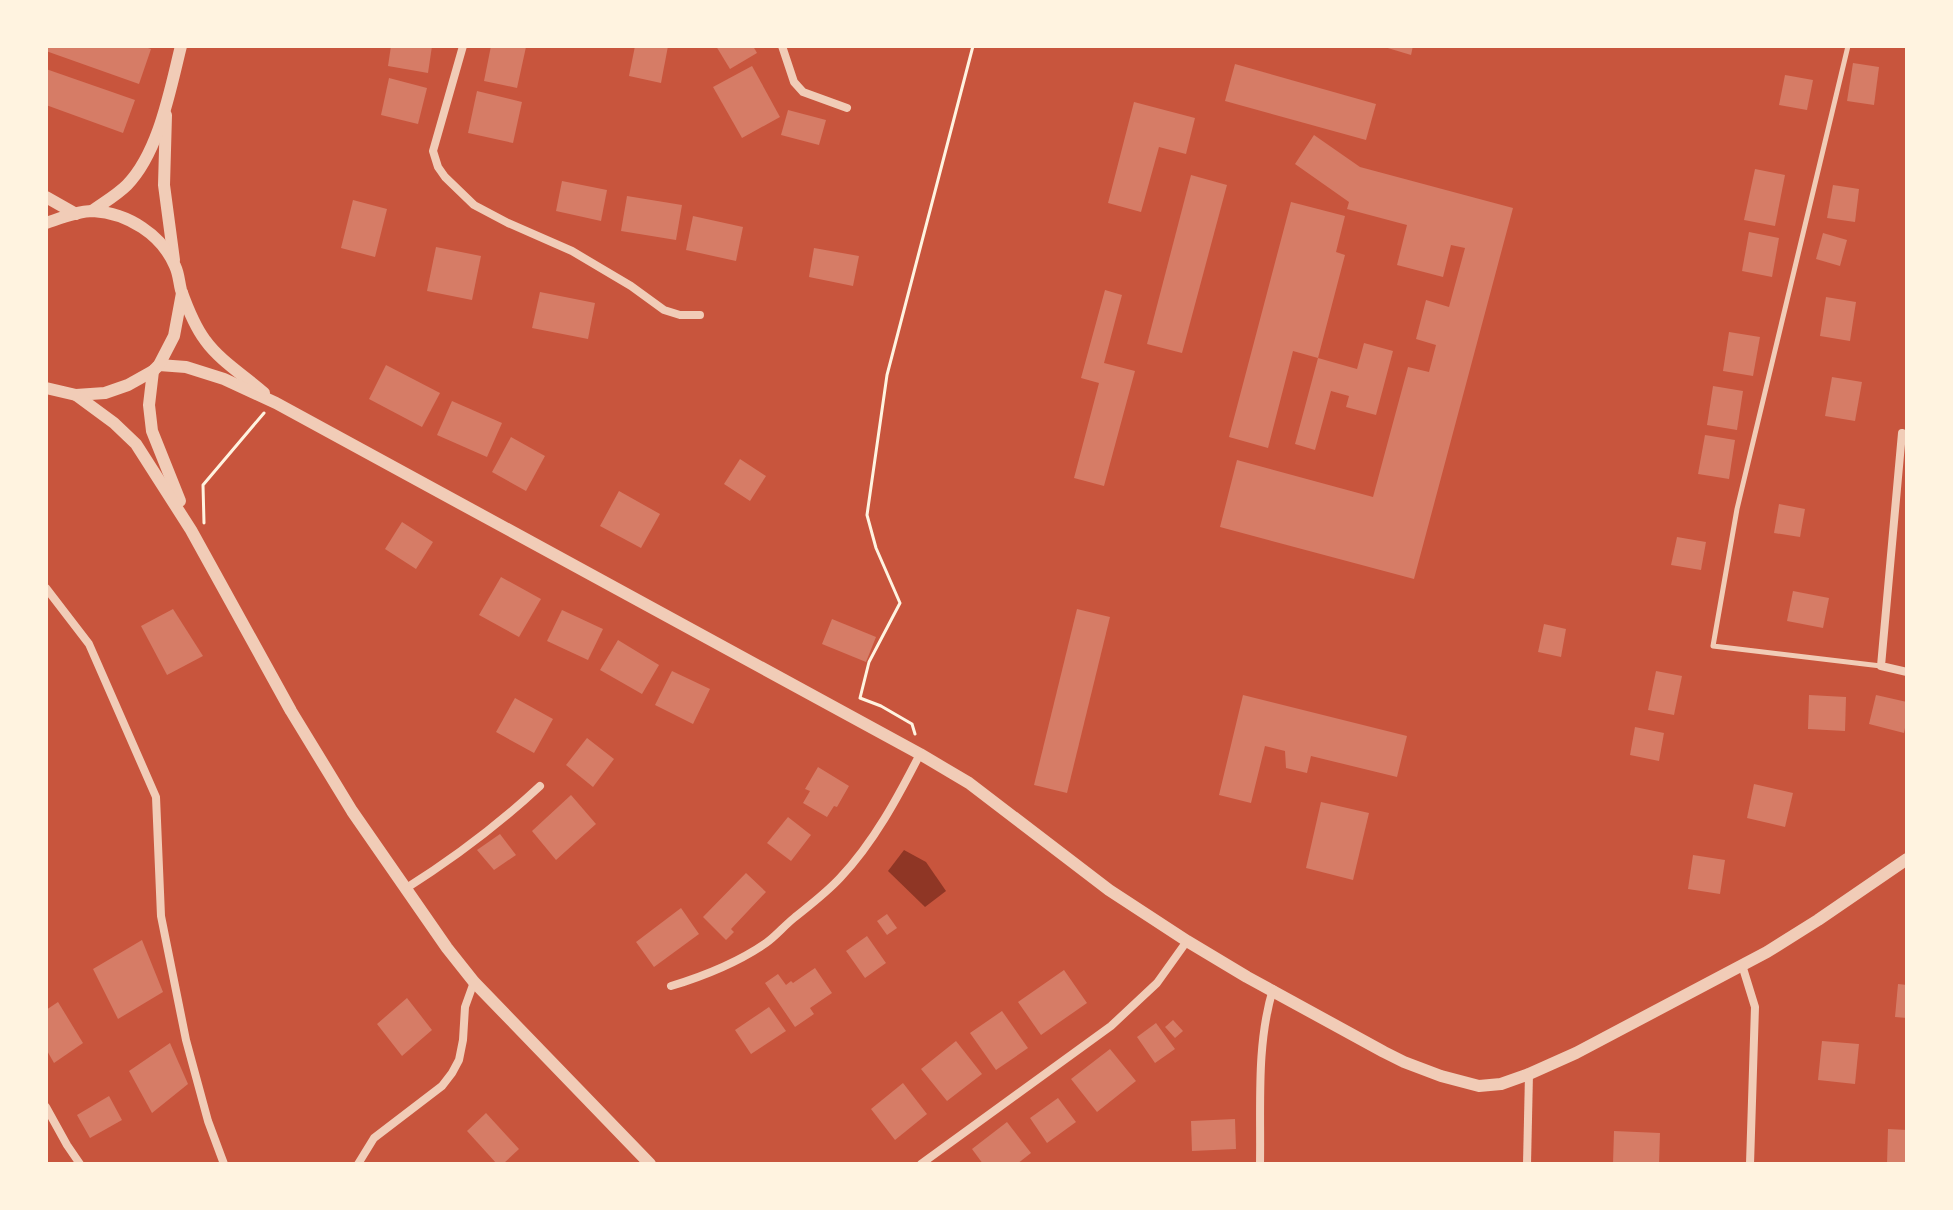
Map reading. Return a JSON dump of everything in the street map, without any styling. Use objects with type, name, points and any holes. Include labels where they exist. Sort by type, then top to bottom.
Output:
[{"type":"street","points":[[92,211],[125,187],[142,166],[166,107],[181,46]]},
{"type":"street","points":[[463,46],[433,151],[445,177],[474,205],[572,251],[664,310],[680,315],[700,315]]},
{"type":"street","points":[[782,46],[794,82],[803,92],[847,108]]},
{"type":"street","points":[[166,107],[164,185],[175,266],[182,293],[203,338],[276,403]]},
{"type":"street","points":[[46,197],[76,214]]},
{"type":"street","points":[[46,223],[92,211],[117,215],[158,238],[175,266]]},
{"type":"street","points":[[182,293],[174,336],[156,368],[149,405],[152,431],[191,530]]},
{"type":"street","points":[[76,395],[105,393],[128,385],[156,368],[186,367],[224,379],[276,403],[920,754],[969,783],[1109,890],[1247,977],[1394,1057],[1441,1076],[1479,1086],[1501,1084],[1576,1053],[1742,965],[1818,920],[1907,859]]},
{"type":"street","points":[[48,386],[76,395],[136,444],[191,530],[291,711],[352,811],[447,948],[474,982],[650,1164]]},
{"type":"street","points":[[1902,433],[1881,666],[1907,672]]},
{"type":"street","points":[[46,588],[89,644],[156,797],[161,916],[186,1040],[208,1121],[224,1164]]},
{"type":"street","points":[[671,986],[705,976],[768,942],[819,899],[868,844],[905,785],[920,754]]},
{"type":"street","points":[[405,889],[476,842],[540,786]]},
{"type":"street","points":[[921,1164],[1111,1026],[1157,983],[1187,941]]},
{"type":"street","points":[[1742,965],[1755,1007],[1750,1164]]},
{"type":"street","points":[[362,1161],[374,1138],[442,1086],[452,1073],[459,1060],[465,1007],[474,982]]},
{"type":"street","points":[[1260,1164],[1261,1047],[1273,989]]},
{"type":"street","points":[[1527,1164],[1529,1074]]},
{"type":"street","points":[[46,1107],[80,1164]]},
{"type":"lane","points":[[1848,46],[1737,509],[1713,646],[1881,666]]},
{"type":"path","points":[[920,754],[912,724],[860,698],[869,662],[900,603],[876,548],[867,515],[887,375],[973,46]]},
{"type":"path","points":[[191,530],[204,523],[203,485],[259,418],[276,403]]},
{"type":"shaded area","points":[[904,850],[926,862],[946,891],[925,907],[888,871]]},
{"type":"building","points":[[46,46],[142,46],[151,49],[139,84],[46,51]]},
{"type":"building","points":[[391,46],[432,46],[428,73],[388,66]]},
{"type":"building","points":[[491,46],[526,47],[517,88],[484,81]]},
{"type":"building","points":[[635,46],[668,46],[661,83],[629,76]]},
{"type":"building","points":[[716,46],[753,46],[757,53],[730,69]]},
{"type":"building","points":[[1381,46],[1413,46],[1411,55]]},
{"type":"building","points":[[1853,63],[1879,67],[1874,105],[1847,101]]},
{"type":"building","points":[[1235,64],[1376,104],[1366,140],[1225,101]]},
{"type":"building","points":[[752,66],[780,117],[742,138],[713,87]]},
{"type":"building","points":[[46,69],[135,100],[123,133],[46,105]]},
{"type":"building","points":[[1785,75],[1813,80],[1807,110],[1779,105]]},
{"type":"building","points":[[389,78],[427,88],[418,124],[381,115]]},
{"type":"building","points":[[477,91],[522,102],[513,143],[468,133]]},
{"type":"building","points":[[1134,102],[1195,118],[1186,154],[1159,147],[1141,212],[1108,203]]},
{"type":"building","points":[[788,110],[826,120],[819,145],[781,135]]},
{"type":"building","points":[[1314,135],[1360,167],[1513,208],[1414,579],[1220,527],[1237,460],[1373,497],[1408,367],[1429,372],[1436,345],[1416,339],[1426,300],[1449,307],[1465,248],[1451,245],[1443,277],[1397,265],[1407,225],[1347,209],[1349,202],[1295,164]]},
{"type":"building","points":[[1755,169],[1785,175],[1775,226],[1744,220]]},
{"type":"building","points":[[1191,175],[1227,185],[1182,353],[1147,344]]},
{"type":"building","points":[[562,181],[607,190],[601,221],[556,211]]},
{"type":"building","points":[[1833,185],[1859,189],[1855,222],[1827,218]]},
{"type":"building","points":[[627,196],[682,205],[676,240],[621,231]]},
{"type":"building","points":[[353,200],[387,209],[375,257],[341,248]]},
{"type":"building","points":[[1291,202],[1345,216],[1336,252],[1345,255],[1318,358],[1293,351],[1268,448],[1229,437]]},
{"type":"building","points":[[693,216],[743,227],[736,261],[686,250]]},
{"type":"building","points":[[1749,232],[1779,238],[1772,277],[1742,271]]},
{"type":"building","points":[[1823,233],[1847,240],[1840,266],[1816,259]]},
{"type":"building","points":[[436,247],[481,256],[472,300],[427,291]]},
{"type":"building","points":[[814,248],[859,256],[853,286],[809,277]]},
{"type":"building","points":[[1105,290],[1122,295],[1104,363],[1135,371],[1104,486],[1074,478],[1099,383],[1081,378]]},
{"type":"building","points":[[540,292],[595,303],[588,339],[532,328]]},
{"type":"building","points":[[1826,297],[1856,302],[1850,341],[1820,336]]},
{"type":"building","points":[[1729,332],[1760,337],[1753,376],[1723,371]]},
{"type":"building","points":[[1364,343],[1393,351],[1376,415],[1346,407],[1349,396],[1331,391],[1315,450],[1295,444],[1318,358],[1357,369]]},
{"type":"building","points":[[386,365],[440,393],[422,427],[369,399]]},
{"type":"building","points":[[1832,377],[1862,382],[1855,421],[1825,416]]},
{"type":"building","points":[[1713,386],[1743,391],[1737,430],[1707,425]]},
{"type":"building","points":[[452,401],[502,423],[487,457],[437,435]]},
{"type":"building","points":[[1705,435],[1735,440],[1729,479],[1698,474]]},
{"type":"building","points":[[511,437],[545,456],[526,491],[492,472]]},
{"type":"building","points":[[740,459],[766,476],[750,501],[724,484]]},
{"type":"building","points":[[619,491],[660,514],[641,548],[600,526]]},
{"type":"building","points":[[1779,504],[1805,509],[1800,537],[1774,533]]},
{"type":"building","points":[[402,522],[433,542],[416,569],[385,549]]},
{"type":"building","points":[[1677,537],[1706,542],[1701,570],[1671,565]]},
{"type":"building","points":[[501,577],[541,599],[519,637],[479,615]]},
{"type":"building","points":[[1793,591],[1829,598],[1823,628],[1787,621]]},
{"type":"building","points":[[173,609],[203,656],[167,675],[141,626]]},
{"type":"building","points":[[1077,609],[1110,617],[1067,793],[1034,785]]},
{"type":"building","points":[[562,610],[603,629],[588,660],[547,641]]},
{"type":"building","points":[[832,619],[876,637],[866,662],[822,644]]},
{"type":"building","points":[[1544,624],[1566,629],[1561,657],[1538,652]]},
{"type":"building","points":[[618,640],[659,665],[642,694],[600,670]]},
{"type":"building","points":[[672,671],[710,689],[693,724],[655,705]]},
{"type":"building","points":[[1656,671],[1682,676],[1674,715],[1648,710]]},
{"type":"building","points":[[1243,695],[1407,736],[1397,777],[1311,756],[1307,773],[1286,768],[1285,751],[1265,746],[1251,803],[1219,795]]},
{"type":"building","points":[[1809,695],[1846,697],[1845,731],[1808,729]]},
{"type":"building","points":[[1876,695],[1907,702],[1904,733],[1869,724]]},
{"type":"building","points":[[515,698],[553,719],[534,753],[496,732]]},
{"type":"building","points":[[1635,727],[1664,733],[1659,761],[1630,755]]},
{"type":"building","points":[[587,738],[614,759],[593,787],[566,765]]},
{"type":"building","points":[[818,767],[849,786],[827,817],[803,803],[810,791],[805,789]]},
{"type":"building","points":[[1754,784],[1793,793],[1785,827],[1747,818]]},
{"type":"building","points":[[571,795],[596,824],[556,860],[532,831]]},
{"type":"building","points":[[1321,802],[1369,813],[1353,880],[1306,868]]},
{"type":"building","points":[[788,817],[811,835],[791,861],[767,843]]},
{"type":"building","points":[[500,834],[516,855],[494,870],[477,850]]},
{"type":"building","points":[[1693,855],[1725,860],[1720,894],[1688,889]]},
{"type":"building","points":[[746,873],[766,892],[731,929],[734,932],[726,940],[703,917]]},
{"type":"building","points":[[681,908],[699,934],[654,967],[636,942]]},
{"type":"building","points":[[887,914],[897,928],[887,935],[877,921]]},
{"type":"building","points":[[867,936],[886,963],[865,978],[846,951]]},
{"type":"building","points":[[142,940],[163,992],[118,1019],[93,969]]},
{"type":"building","points":[[815,968],[832,993],[810,1008],[814,1014],[795,1027],[765,983],[778,974],[786,985],[791,981],[793,983]]},
{"type":"building","points":[[1064,970],[1087,1003],[1041,1035],[1018,1002]]},
{"type":"building","points":[[1898,984],[1907,985],[1907,1018],[1895,1017]]},
{"type":"building","points":[[407,998],[432,1030],[402,1056],[377,1024]]},
{"type":"building","points":[[58,1002],[83,1043],[54,1063],[46,1049],[46,1010]]},
{"type":"building","points":[[769,1007],[786,1031],[751,1054],[735,1030]]},
{"type":"building","points":[[1002,1011],[1028,1048],[996,1070],[970,1033]]},
{"type":"building","points":[[1173,1020],[1183,1031],[1175,1038],[1165,1027]]},
{"type":"building","points":[[1156,1023],[1175,1049],[1155,1063],[1137,1037]]},
{"type":"building","points":[[956,1041],[982,1074],[947,1101],[921,1069]]},
{"type":"building","points":[[1822,1041],[1859,1044],[1855,1084],[1818,1080]]},
{"type":"building","points":[[170,1043],[188,1084],[152,1113],[129,1071]]},
{"type":"building","points":[[1110,1049],[1136,1081],[1097,1112],[1071,1079]]},
{"type":"building","points":[[903,1083],[927,1114],[895,1140],[871,1109]]},
{"type":"building","points":[[109,1096],[122,1120],[90,1138],[77,1115]]},
{"type":"building","points":[[1058,1098],[1076,1122],[1047,1143],[1030,1118]]},
{"type":"building","points":[[486,1113],[519,1149],[503,1164],[497,1164],[467,1131]]},
{"type":"building","points":[[1235,1119],[1236,1149],[1192,1151],[1191,1121]]},
{"type":"building","points":[[1007,1122],[1031,1153],[1017,1164],[983,1164],[972,1149]]},
{"type":"building","points":[[1888,1129],[1907,1130],[1907,1164],[1887,1164]]},
{"type":"building","points":[[1614,1131],[1660,1133],[1659,1164],[1613,1164]]}]
